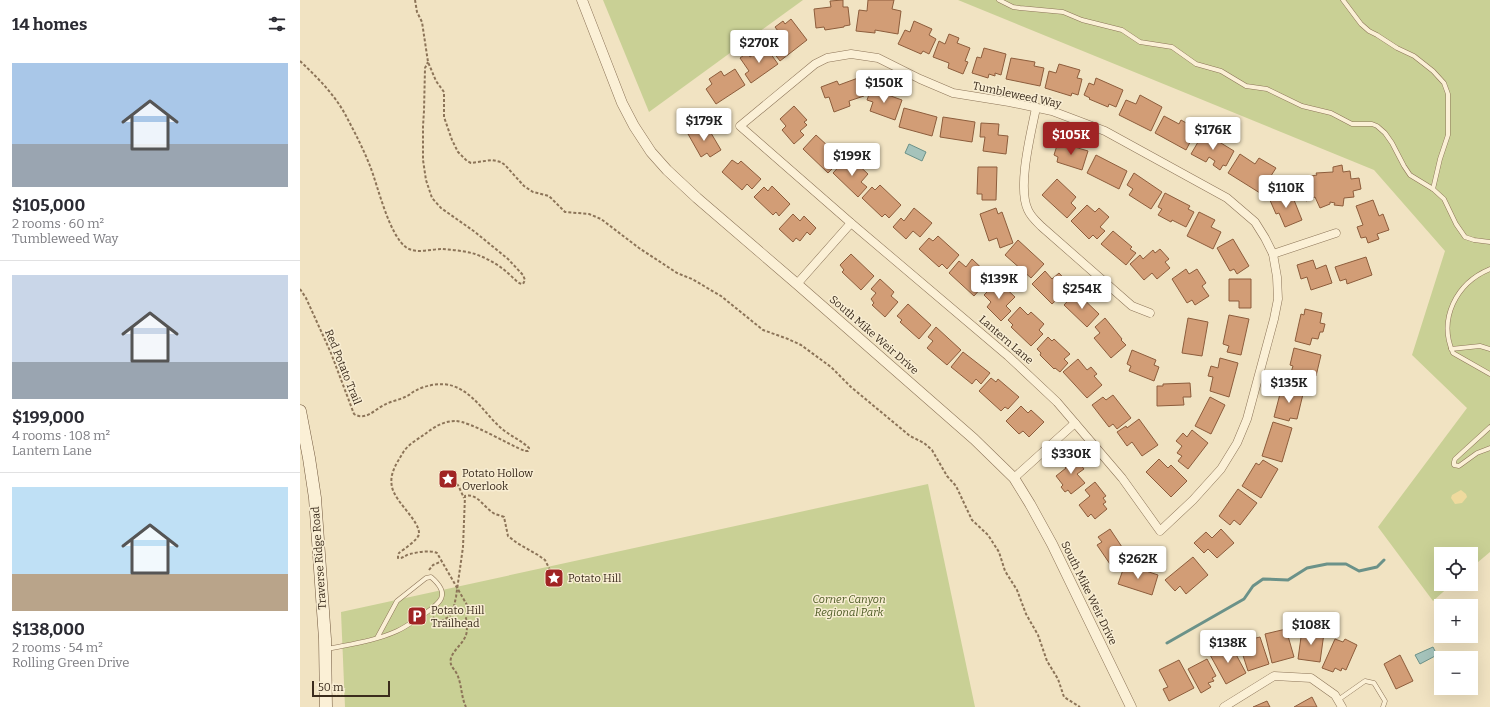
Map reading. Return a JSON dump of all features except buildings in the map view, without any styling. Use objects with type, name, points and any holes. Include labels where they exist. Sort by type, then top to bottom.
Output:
[{"type":"main road","name":"Traverse Ridge Road","points":[[300,411],[315,498],[325,650],[326,707]]},
{"type":"street","name":"South Mike Weir Drive","points":[[583,0],[622,103],[634,126],[651,152],[667,170],[697,198],[974,439],[1014,478],[1052,544],[1131,707]]},
{"type":"street","name":"Tumbleweed Way","points":[[740,126],[815,64],[827,58],[851,54],[878,58],[920,79],[953,93],[1036,108],[1052,112],[1105,131],[1227,198],[1255,222],[1273,254],[1277,277],[1278,299],[1247,419],[1237,443],[1222,469],[1193,500],[1160,531]]},
{"type":"street","points":[[1036,108],[1024,178],[1024,199],[1027,209],[1042,227],[1132,306],[1150,313]]},
{"type":"street","name":"Lantern Lane","points":[[740,126],[851,223],[1008,356],[1057,402],[1122,478],[1160,531]]},
{"type":"street","points":[[797,284],[851,223]]},
{"type":"street","points":[[1273,254],[1336,233]]},
{"type":"street","points":[[1014,478],[1075,423]]},
{"type":"street","points":[[1224,707],[1274,676],[1311,678],[1336,695],[1340,703]]},
{"type":"lane","points":[[1000,0],[1013,7],[1063,12],[1082,20],[1122,30],[1140,42],[1172,47],[1196,64],[1221,71],[1246,86],[1267,89],[1302,106],[1331,113],[1352,124],[1372,124],[1385,133],[1410,175],[1433,189],[1444,199],[1456,224],[1466,237],[1474,240],[1490,242]]},
{"type":"lane","points":[[1343,0],[1368,31],[1414,56],[1433,71],[1444,83],[1448,94],[1448,135],[1440,159],[1433,189]]},
{"type":"lane","points":[[1490,269],[1472,279],[1455,297],[1450,309],[1448,326],[1449,343],[1453,354],[1483,368],[1490,374]]},
{"type":"lane","points":[[1451,349],[1480,346],[1490,349]]},
{"type":"lane","points":[[1490,427],[1455,459],[1454,465],[1459,466],[1477,453],[1490,448]]},
{"type":"lane","points":[[325,650],[377,638],[397,631],[429,611],[439,604],[442,596],[441,588],[432,577],[426,578],[397,601],[377,638]]},
{"type":"lane","points":[[1340,703],[1365,681],[1374,683],[1385,701],[1383,707]]},
{"type":"path","points":[[415,0],[417,12],[422,22],[428,62],[436,81],[444,92],[444,114],[452,140],[458,152],[467,161],[473,164],[488,160],[497,160],[505,164],[524,186],[533,192],[547,195],[552,198],[565,212],[589,214],[601,219],[639,248],[677,273],[692,279],[721,296],[763,330],[801,345],[831,367],[851,387],[910,436],[924,443],[932,450],[947,476],[957,489],[972,520],[988,535],[999,552],[1005,571],[1017,590],[1026,614],[1038,635],[1045,657],[1058,680],[1064,697],[1080,707]]},
{"type":"path","points":[[300,61],[339,102],[370,165],[392,228],[401,243],[412,250],[441,249],[462,251],[473,254],[495,263],[519,283],[523,284],[525,282],[525,278],[508,259],[475,232],[441,208],[432,198],[428,190],[423,160],[423,126],[425,68],[428,62]]},
{"type":"path","name":"Red Potato Trail","points":[[300,289],[306,298],[331,353],[354,414],[362,417],[383,405],[430,385],[450,385],[461,389],[473,398],[500,428],[529,448],[525,451],[457,421],[434,427],[406,449],[394,468],[391,480],[392,489],[398,501],[414,522],[418,529],[419,535],[417,539],[397,556],[399,559],[411,553],[434,552],[437,553],[442,561]]},
{"type":"path","points":[[429,611],[436,621],[445,619],[452,610],[458,589],[464,535],[464,498],[458,484],[448,479]]},
{"type":"path","points":[[464,498],[468,495],[475,498],[490,512],[504,518],[508,536],[517,543],[538,554],[545,560],[554,578]]},
{"type":"path","points":[[426,578],[431,567],[437,562],[442,561],[464,598],[468,609],[466,616],[467,631],[464,639],[453,653],[450,663],[457,673],[466,707]]},
{"type":"path","points":[[456,597],[460,596],[464,598]]},
{"type":"green space","points":[[603,0],[803,0],[649,112]]},
{"type":"green space","points":[[958,0],[1490,0],[1490,552],[1478,562],[1478,547],[1434,547],[1434,591],[1444,591],[1433,601],[1378,527],[1467,408],[1412,355],[1445,251],[1374,170]]},
{"type":"green space","name":"Corner Canyon Regional Park","points":[[928,484],[975,707],[345,707],[341,612]]},
{"type":"sand","points":[[1461,490],[1467,497],[1462,503],[1455,504],[1451,498],[1452,495]]},
{"type":"water","points":[[909,144],[926,152],[922,161],[905,153]]},
{"type":"water","points":[[1433,647],[1435,651],[1434,657],[1420,664],[1415,655]]},
{"type":"waterway","points":[[1167,643],[1244,599],[1253,586],[1263,579],[1288,580],[1307,568],[1327,564],[1346,564],[1359,571],[1377,567],[1384,560]]},
{"type":"place","name":"Potato Hollow Overlook","points":[[448,479]]},
{"type":"place","name":"Potato Hill","points":[[554,578]]},
{"type":"place","name":"Potato Hill Trailhead","points":[[417,616]]}]
